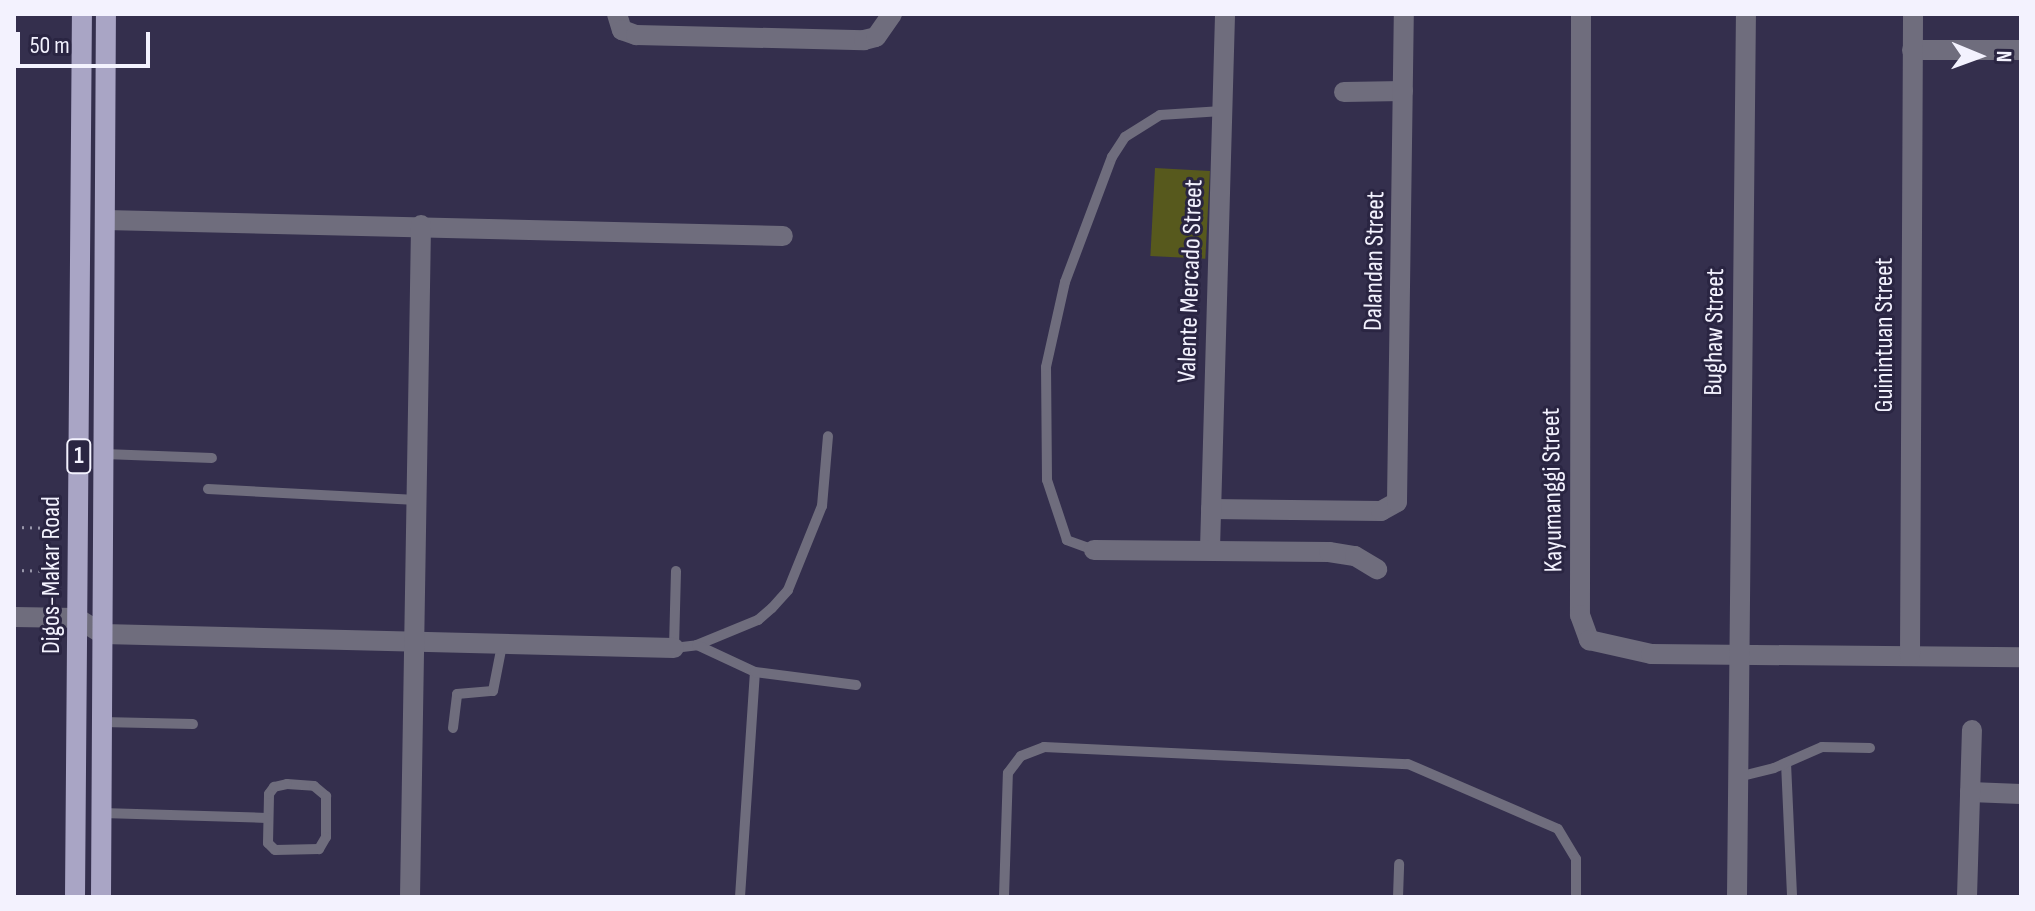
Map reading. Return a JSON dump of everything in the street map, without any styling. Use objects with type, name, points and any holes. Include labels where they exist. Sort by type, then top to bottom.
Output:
[{"type":"main road","name":"Digos-Makar Road","points":[[75,897],[82,14]]},
{"type":"main road","name":"Digos-Makar Road","points":[[101,897],[106,14]]},
{"type":"street","points":[[617,14],[622,30],[636,35],[864,40],[876,37],[892,14]]},
{"type":"street","name":"Valente Mercado Street","points":[[1210,549],[1225,14]]},
{"type":"street","name":"Dalandan Street","points":[[1211,509],[1393,508],[1398,494],[1404,14]]},
{"type":"street","name":"Kayumanggi Street","points":[[1581,14],[1577,315],[1582,628],[1589,640],[1621,650],[2021,657]]},
{"type":"street","name":"Bughaw Street","points":[[1737,897],[1737,652],[1746,14]]},
{"type":"street","name":"Guinintuan Street","points":[[1910,656],[1913,14]]},
{"type":"street","points":[[1912,50],[2021,50]]},
{"type":"street","points":[[1344,92],[1403,91]]},
{"type":"street","points":[[105,220],[421,225],[783,236]]},
{"type":"street","points":[[410,897],[421,225]]},
{"type":"street","points":[[1094,550],[1329,552],[1355,556],[1377,569]]},
{"type":"street","points":[[14,617],[77,618],[103,634],[674,648]]},
{"type":"street","points":[[1967,897],[1972,730]]},
{"type":"street","points":[[1970,792],[2021,794]]},
{"type":"lane","points":[[1094,550],[1067,540],[1047,480],[1046,367],[1065,282],[1112,157],[1125,137],[1160,115],[1222,111]]},
{"type":"lane","points":[[676,571],[674,648],[697,645],[758,620],[788,590],[822,506],[828,436]]},
{"type":"lane","points":[[104,454],[212,458]]},
{"type":"lane","points":[[208,489],[417,500]]},
{"type":"lane","points":[[453,728],[457,694],[493,691],[502,645]]},
{"type":"lane","points":[[697,645],[755,672],[856,685]]},
{"type":"lane","points":[[740,897],[755,672]]},
{"type":"lane","points":[[102,722],[193,724]]},
{"type":"lane","points":[[1004,897],[1008,773],[1021,756],[1044,747],[1408,764],[1558,829],[1576,859],[1576,897]]},
{"type":"lane","points":[[1738,777],[1786,763],[1822,747],[1870,748]]},
{"type":"lane","points":[[1786,763],[1792,897]]},
{"type":"lane","points":[[314,786],[328,805],[324,845],[310,850],[275,850],[268,843],[267,818],[274,787],[314,786]]},
{"type":"lane","points":[[102,813],[267,818]]},
{"type":"lane","points":[[1398,897],[1399,864]]},
{"type":"path","points":[[14,527],[78,528]]},
{"type":"path","points":[[14,570],[78,571]]},
{"type":"shaded area","points":[[1155,168],[1210,171],[1205,259],[1150,256]]}]
